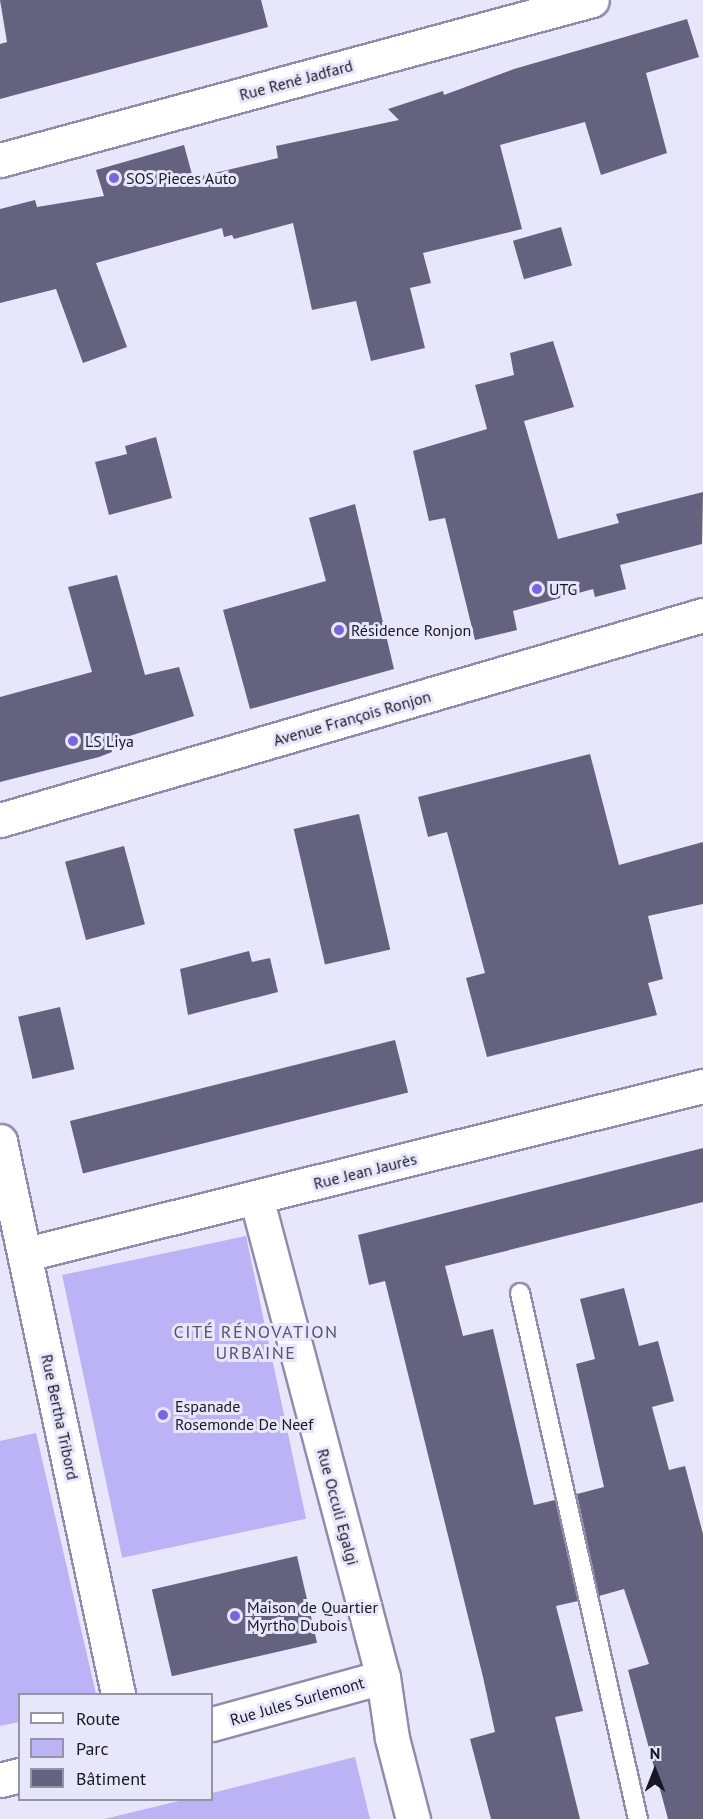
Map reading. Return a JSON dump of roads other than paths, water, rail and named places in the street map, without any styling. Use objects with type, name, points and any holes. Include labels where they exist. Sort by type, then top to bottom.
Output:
[{"type":"street","name":"Rue René Jadfard","points":[[0,160],[592,0]]},
{"type":"street","name":"Avenue François Ronjon","points":[[0,820],[703,615]]},
{"type":"street","name":"Rue Jean Jaurès","points":[[26,1254],[703,1086]]},
{"type":"street","name":"Rue Bertha Tribord","points":[[0,1141],[26,1254],[118,1693]]},
{"type":"street","name":"Rue Occuli Egalgi","points":[[256,1197],[383,1677],[392,1738],[413,1819]]},
{"type":"street","name":"Rue Jules Surlemont","points":[[213,1724],[383,1677]]},
{"type":"street","points":[[0,1780],[18,1776]]},
{"type":"lane","points":[[520,1293],[638,1819]]},
{"type":"place","name":"SOS Pieces Auto","points":[[114,178]]},
{"type":"place","name":"UTG","points":[[537,589]]},
{"type":"place","name":"Résidence Ronjon","points":[[339,630]]},
{"type":"place","name":"LS Liya","points":[[73,741]]},
{"type":"place","name":"Espanade Rosemonde De Neef","points":[[163,1415]]},
{"type":"place","name":"Maison de Quartier Myrtho Dubois","points":[[235,1616]]},
{"type":"district","name":"CITÉ RÉNOVATION URBAINE","points":[[256,1343]]}]
